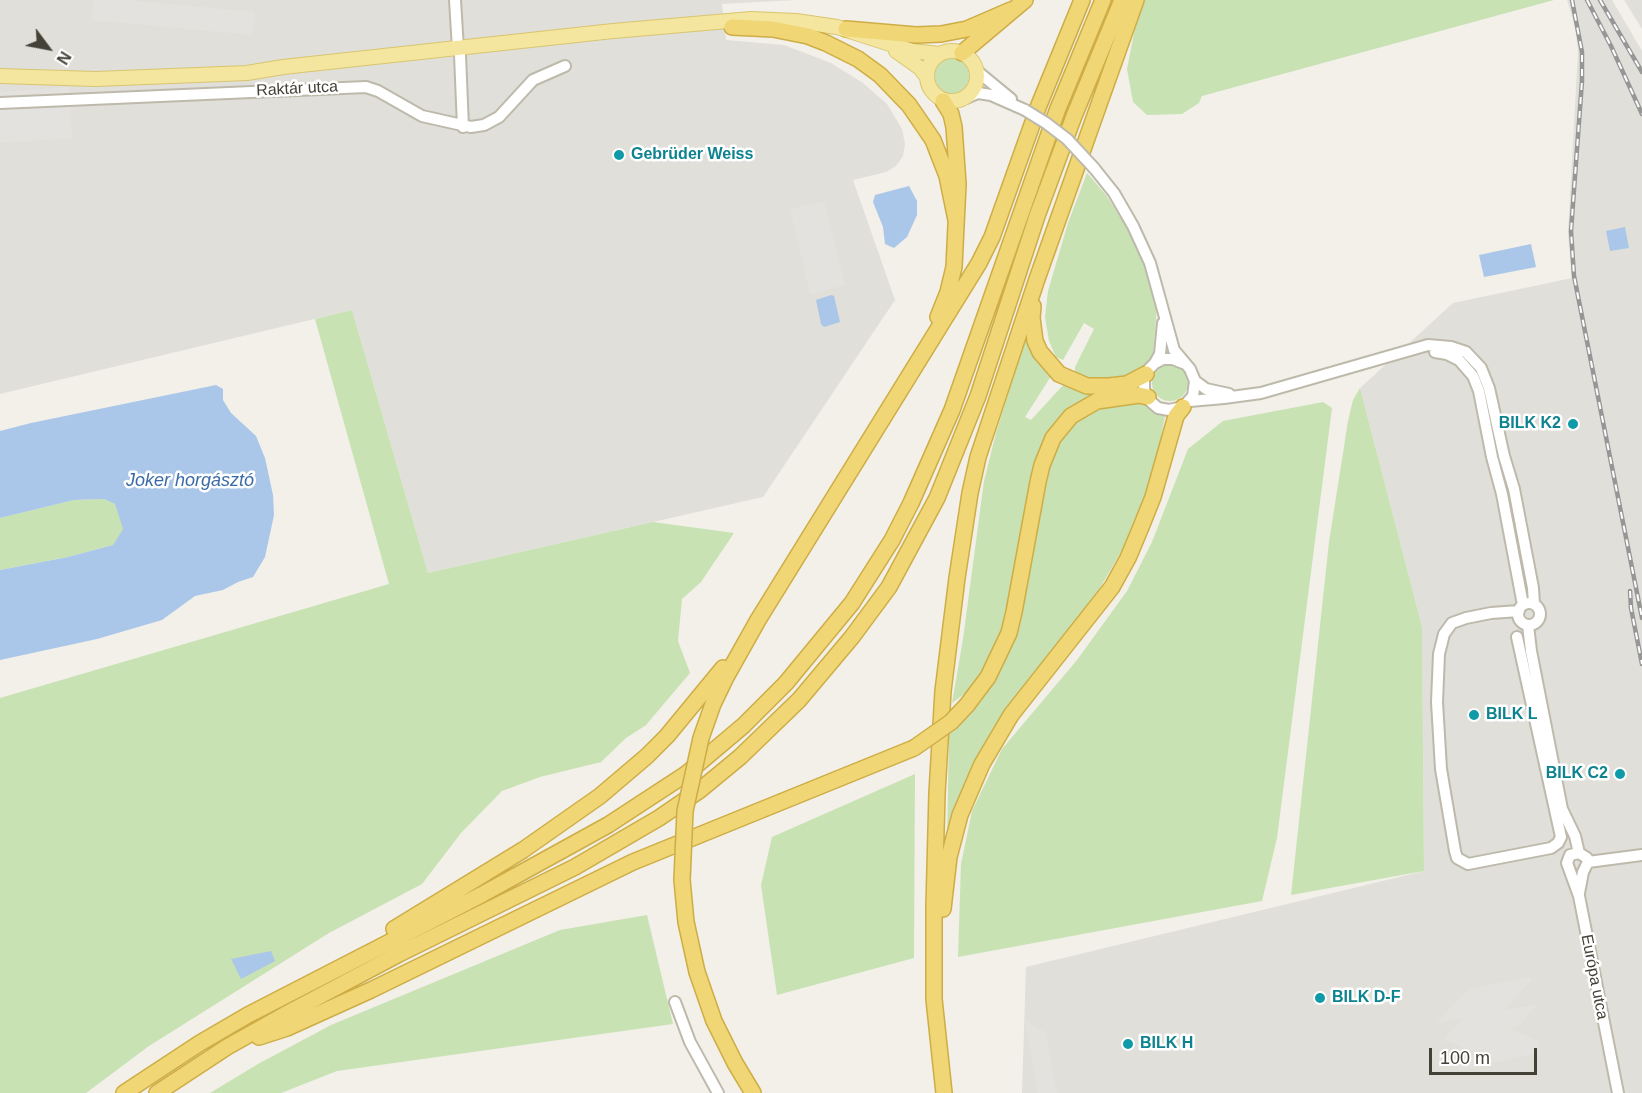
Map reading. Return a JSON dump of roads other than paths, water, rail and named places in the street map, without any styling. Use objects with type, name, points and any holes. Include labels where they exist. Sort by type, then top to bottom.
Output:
[{"type":"highway","points":[[962,53],[1025,0]]},
{"type":"highway","points":[[753,1093],[714,1021],[697,972],[686,922],[682,880],[685,811],[701,738],[726,677],[758,620],[965,287],[992,237],[1039,105],[1082,0]]},
{"type":"highway","points":[[124,1093],[210,1037],[337,968],[566,850],[608,825],[670,785],[744,725],[786,683],[836,625],[869,578],[892,540],[930,461],[969,364],[1057,111],[1103,0]]},
{"type":"highway","points":[[157,1093],[227,1047],[378,965],[575,867],[659,818],[700,790],[769,731],[828,667],[889,587],[937,498],[978,396],[1037,216],[1074,116],[1122,0]]},
{"type":"highway","points":[[944,1093],[934,999],[934,898],[940,722],[957,578],[978,457],[1037,279],[1136,0]]},
{"type":"highway","points":[[846,29],[916,35],[941,34],[967,29],[1011,10]]},
{"type":"highway","points":[[732,27],[772,29],[808,36],[858,59],[880,75],[909,105],[933,140],[947,176],[956,219]]},
{"type":"highway","points":[[921,358],[948,292],[957,247],[958,184],[947,107]]},
{"type":"highway","points":[[1037,279],[1032,318],[1035,341],[1053,369],[1071,381],[1087,386],[1126,384],[1150,369]]},
{"type":"highway","points":[[227,1047],[287,1028],[371,990],[643,858],[914,748],[941,729],[967,705],[988,677],[1009,633],[1038,482],[1053,438],[1071,416],[1097,401],[1139,395],[1148,397]]},
{"type":"highway","points":[[934,999],[942,945],[944,897],[949,857],[970,788],[1011,715],[1112,587],[1128,558],[1153,497],[1176,416],[1186,404]]},
{"type":"highway","points":[[337,968],[383,935],[523,850],[608,790],[647,756],[674,728],[712,683],[758,620]]},
{"type":"main road","points":[[0,76],[96,79],[247,73],[283,67],[459,52],[769,24],[817,28],[892,49],[920,68],[926,76],[929,89],[947,107],[951,102],[966,98],[976,86],[977,71],[969,57],[962,53],[950,51],[939,54],[912,51],[846,29],[796,21],[731,20],[459,52]]},
{"type":"main road","points":[[926,76],[930,64],[939,54]]},
{"type":"street","points":[[455,0],[463,127]]},
{"type":"street","name":"Raktár utca","points":[[0,103],[366,87],[378,91],[422,116],[463,127],[484,125],[499,117],[533,80],[565,66]]},
{"type":"street","points":[[977,71],[1025,110]]},
{"type":"street","points":[[966,98],[978,93],[992,95],[1025,110],[1046,123],[1067,139],[1114,193],[1133,226],[1150,263],[1174,350],[1190,369],[1195,381],[1194,391],[1186,404]]},
{"type":"street","points":[[1163,316],[1160,354],[1150,369],[1144,385],[1153,405],[1163,410],[1176,410],[1186,404],[1288,386],[1428,345],[1451,347],[1466,352],[1481,368],[1489,388],[1514,489],[1533,588],[1519,617],[1525,624],[1562,809],[1575,836],[1579,853]]},
{"type":"street","points":[[1150,369],[1168,359],[1183,363]]},
{"type":"street","points":[[1195,381],[1206,389],[1241,395]]},
{"type":"street","points":[[1480,615],[1506,618],[1525,624],[1535,623],[1539,617],[1539,610],[1525,607],[1480,615],[1452,623],[1444,634],[1439,654],[1437,702],[1441,769],[1455,851],[1457,858],[1468,864],[1551,848],[1558,843],[1561,837],[1517,637]]},
{"type":"street","points":[[1586,867],[1583,854],[1574,853],[1568,859],[1570,871],[1579,874],[1586,867],[1642,855]]},
{"type":"street","name":"Európa utca","points":[[1579,896],[1586,867]]},
{"type":"street","name":"Európa utca","points":[[1570,871],[1579,896],[1617,1093]]},
{"type":"street","points":[[675,1002],[690,1042],[718,1093]]},
{"type":"water","points":[[909,186],[917,201],[917,215],[907,237],[894,248],[885,244],[883,227],[873,202],[875,195]]},
{"type":"water","points":[[1625,227],[1629,248],[1610,251],[1606,231]]},
{"type":"water","points":[[1531,244],[1536,267],[1484,277],[1479,255]]},
{"type":"water","points":[[834,296],[840,322],[824,327],[821,324],[816,300]]},
{"type":"water","name":"Joker horgásztó","points":[[216,385],[223,389],[223,400],[231,413],[256,436],[265,458],[273,495],[274,515],[265,557],[253,577],[223,590],[195,596],[162,620],[97,639],[0,660],[0,570],[68,557],[113,545],[123,529],[115,504],[104,499],[74,500],[0,518],[0,431]]},
{"type":"water","points":[[271,951],[275,961],[241,979],[231,959]]},
{"type":"railway","points":[[1572,0],[1582,52],[1571,231],[1574,276],[1642,618]]},
{"type":"railway","points":[[1587,0],[1642,114]]},
{"type":"railway","points":[[1600,0],[1642,72]]},
{"type":"railway","points":[[1630,591],[1642,664]]},
{"type":"place","name":"Gebrüder Weiss","points":[[619,155]]},
{"type":"place","name":"BILK K2","points":[[1573,424]]},
{"type":"place","name":"BILK L","points":[[1474,715]]},
{"type":"place","name":"BILK C2","points":[[1620,774]]},
{"type":"place","name":"BILK D-F","points":[[1320,998]]},
{"type":"place","name":"BILK H","points":[[1128,1044]]}]
